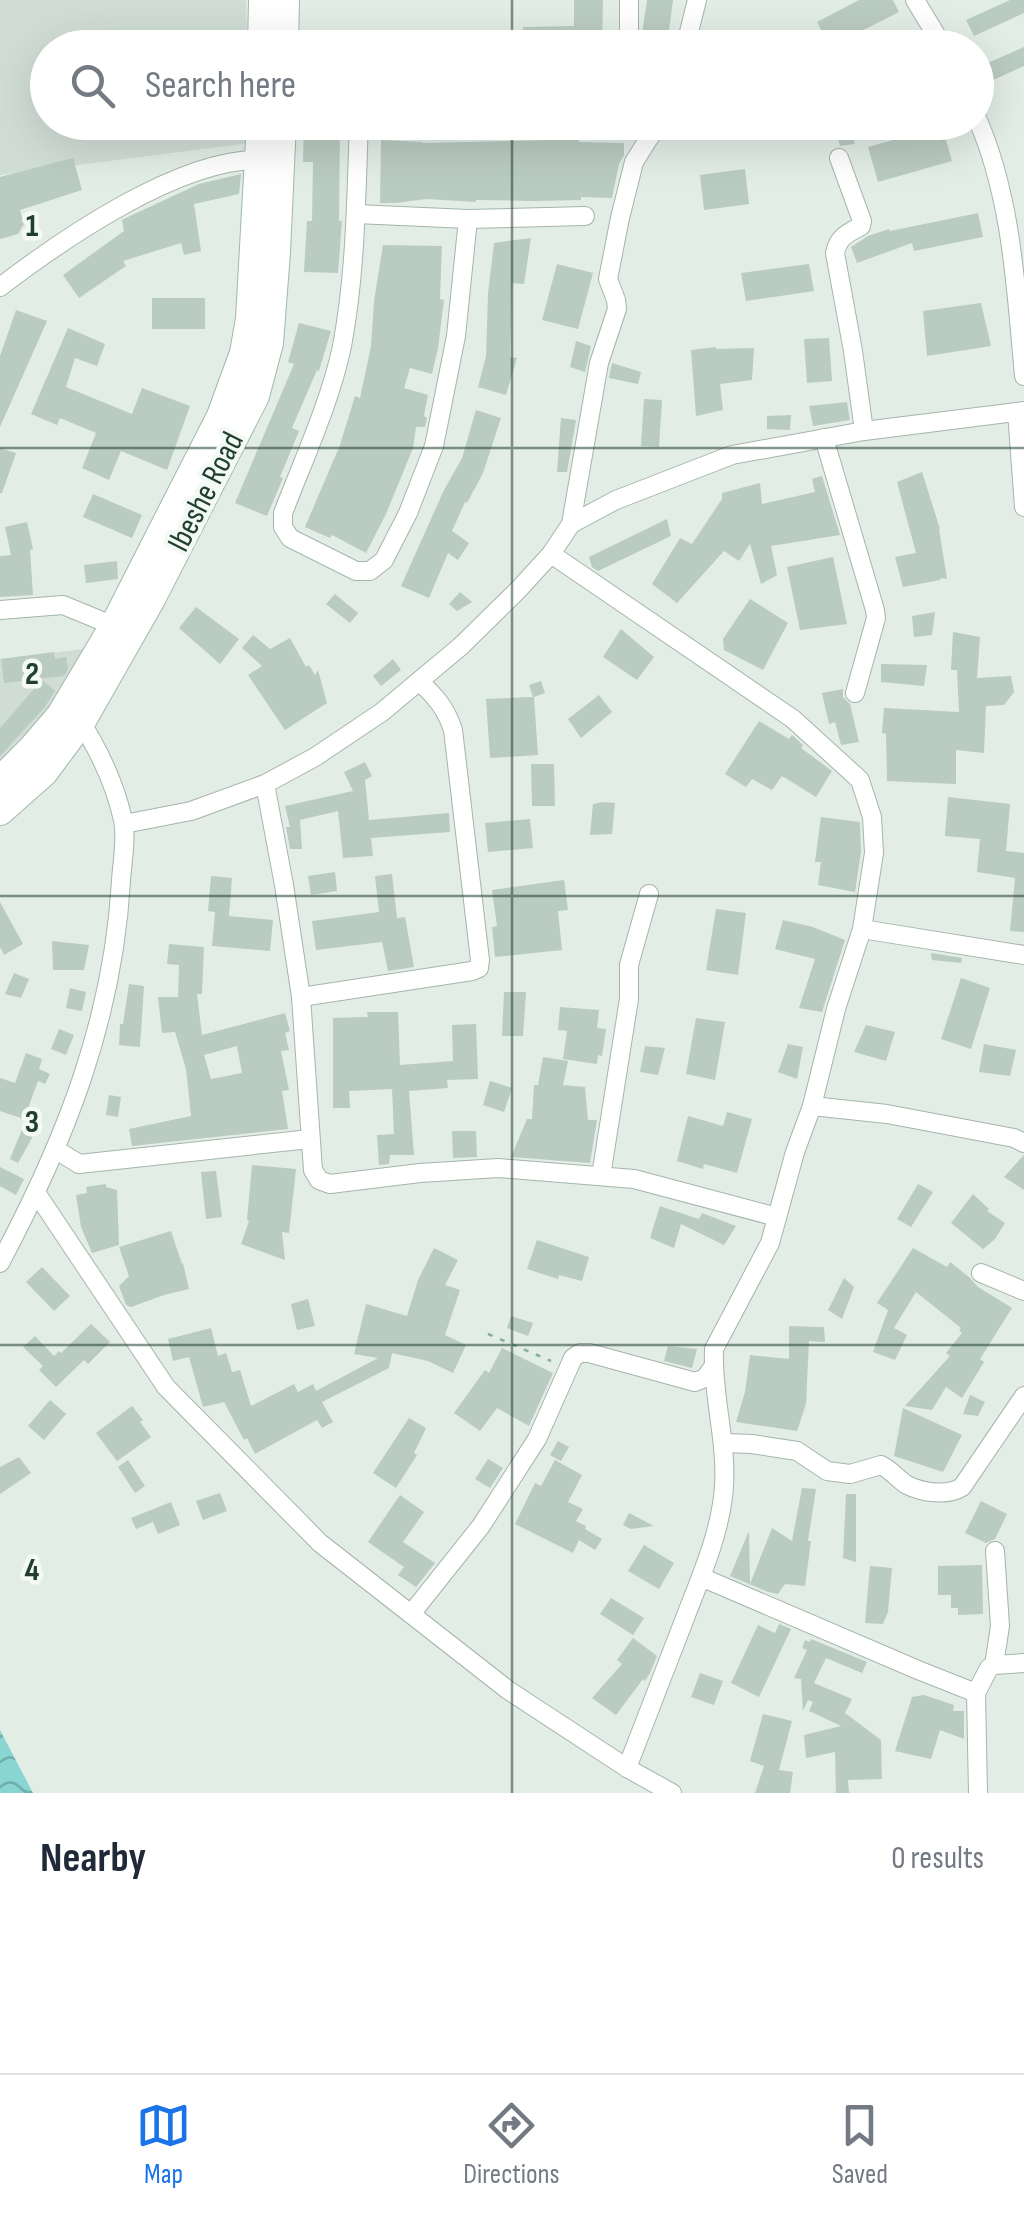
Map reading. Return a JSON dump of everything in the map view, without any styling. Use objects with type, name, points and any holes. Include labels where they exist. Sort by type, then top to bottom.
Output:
[{"type":"main road","points":[[262,30],[263,0]]},
{"type":"main road","points":[[284,30],[285,0]]},
{"type":"main road","name":"Ibeshe Road","points":[[0,811],[44,772],[221,416],[244,353],[250,318],[260,140]]},
{"type":"main road","name":"Ibeshe Road","points":[[0,782],[74,713],[151,598],[255,396],[269,343],[281,140]]},
{"type":"street","points":[[628,30],[629,0]]},
{"type":"street","points":[[689,30],[696,0]]},
{"type":"street","points":[[914,0],[933,30]]},
{"type":"street","points":[[358,140],[353,272],[341,349],[283,513],[283,528],[290,538],[356,572],[370,571],[384,560],[408,513],[434,446],[456,336],[468,218]]},
{"type":"street","points":[[124,824],[191,811],[265,784],[316,757],[382,712],[461,646],[551,554],[571,524],[599,362],[617,309],[608,279],[620,218],[634,162],[649,140]]},
{"type":"street","points":[[987,140],[1006,220],[1024,376]]},
{"type":"street","points":[[838,158],[862,221],[861,226],[837,243],[836,252],[864,431]]},
{"type":"street","points":[[0,287],[106,216],[175,178],[244,160],[260,160]]},
{"type":"street","points":[[356,214],[468,218],[585,216]]},
{"type":"street","points":[[571,524],[616,500],[732,455],[864,431],[1020,412],[1024,507]]},
{"type":"street","points":[[824,438],[876,618],[855,693]]},
{"type":"street","points":[[551,554],[794,719],[860,780],[872,817],[874,852],[862,930],[836,1009],[812,1106],[770,1243],[714,1349],[724,1444],[724,1489],[716,1531],[627,1768]]},
{"type":"street","points":[[0,610],[63,605],[114,626]]},
{"type":"street","points":[[301,997],[479,968],[453,730],[438,698],[419,681]]},
{"type":"street","points":[[0,1263],[36,1194],[75,1103],[102,1013],[119,923],[124,824],[108,772],[74,713]]},
{"type":"street","points":[[265,784],[301,997],[310,1139],[318,1180],[330,1184],[498,1168],[601,1176],[634,1179],[777,1217]]},
{"type":"street","points":[[601,1176],[629,999],[630,966],[649,894]]},
{"type":"street","points":[[862,930],[1024,955]]},
{"type":"street","points":[[812,1106],[888,1114],[1024,1143]]},
{"type":"street","points":[[55,1149],[79,1164],[310,1139]]},
{"type":"street","points":[[36,1194],[166,1387],[320,1543],[508,1690],[672,1793]]},
{"type":"street","points":[[980,1273],[1024,1292]]},
{"type":"street","points":[[411,1614],[490,1511],[537,1439],[574,1358],[580,1353],[696,1382],[713,1368]]},
{"type":"street","points":[[724,1444],[796,1451],[827,1471],[850,1474],[881,1465],[906,1484],[952,1493],[962,1487],[1024,1396]]},
{"type":"street","points":[[994,1665],[1000,1626],[996,1552]]},
{"type":"street","points":[[701,1577],[976,1693]]},
{"type":"street","points":[[978,1793],[976,1693],[989,1668],[1024,1664]]},
{"type":"path","points":[[488,1334],[569,1369]]},
{"type":"shaded area","points":[[0,0],[246,0],[247,30],[30,30],[30,140],[250,143],[0,175]]},
{"type":"shaded area","points":[[93,648],[49,712],[0,769],[0,659]]},
{"type":"water","points":[[0,1730],[33,1793],[0,1793]]},
{"type":"building","points":[[574,0],[603,0],[602,30],[523,30],[523,27],[574,26]]},
{"type":"building","points":[[647,0],[673,0],[669,30],[643,30]]},
{"type":"building","points":[[859,0],[893,0],[899,12],[864,30],[821,30],[817,22]]},
{"type":"building","points":[[1010,0],[1024,0],[1024,13],[987,30],[971,30],[966,20]]},
{"type":"building","points":[[1024,47],[1024,66],[994,80],[994,60]]},
{"type":"building","points":[[304,140],[340,140],[342,221],[338,273],[304,272],[307,221],[312,221],[313,162],[303,162]]},
{"type":"building","points":[[381,140],[579,140],[624,143],[624,155],[612,198],[476,202],[426,199],[380,203]]},
{"type":"building","points":[[838,140],[854,140],[855,144],[840,146]]},
{"type":"building","points":[[893,140],[946,140],[952,161],[878,182],[868,147]]},
{"type":"building","points":[[73,158],[82,190],[20,210],[24,224],[18,234],[0,239],[0,177]]},
{"type":"building","points":[[745,169],[749,204],[704,210],[700,175]]},
{"type":"building","points":[[241,174],[239,194],[194,204],[201,251],[184,255],[181,243],[123,261],[126,266],[79,298],[63,275],[124,231],[122,220],[199,184]]},
{"type":"building","points":[[978,213],[983,237],[914,251],[912,243],[857,263],[851,247],[889,229]]},
{"type":"building","points":[[531,238],[524,284],[512,283],[510,357],[517,358],[506,395],[478,387],[486,356],[494,243]]},
{"type":"building","points":[[383,245],[442,246],[440,299],[444,300],[432,374],[410,368],[404,388],[428,395],[425,427],[416,427],[413,448],[366,553],[332,535],[330,538],[305,527],[340,445],[355,396],[360,398],[371,346]]},
{"type":"building","points":[[557,264],[593,273],[578,329],[542,320]]},
{"type":"building","points":[[809,264],[814,291],[746,301],[741,273]]},
{"type":"building","points":[[152,298],[205,298],[205,329],[152,329]]},
{"type":"building","points":[[981,303],[991,346],[927,356],[923,311]]},
{"type":"building","points":[[16,310],[47,321],[0,427],[0,356]]},
{"type":"building","points":[[299,323],[331,331],[319,371],[292,428],[299,431],[267,516],[235,503],[294,364],[288,362]]},
{"type":"building","points":[[68,328],[105,344],[97,366],[75,358],[66,387],[132,414],[142,388],[190,406],[167,470],[121,451],[109,480],[82,468],[96,433],[60,418],[57,425],[31,414]]},
{"type":"building","points":[[829,338],[832,381],[807,383],[804,339]]},
{"type":"building","points":[[576,341],[591,346],[585,372],[570,367]]},
{"type":"building","points":[[754,348],[752,380],[720,384],[723,410],[696,416],[691,350]]},
{"type":"building","points":[[612,363],[641,372],[638,384],[609,378]]},
{"type":"building","points":[[644,399],[662,400],[659,447],[641,446]]},
{"type":"building","points":[[847,402],[850,420],[813,426],[809,406]]},
{"type":"building","points":[[476,410],[501,418],[483,473],[452,531],[469,543],[458,560],[448,553],[429,598],[401,586],[462,458]]},
{"type":"building","points":[[791,415],[790,430],[767,429],[767,416]]},
{"type":"building","points":[[561,418],[576,420],[567,472],[557,472]]},
{"type":"building","points":[[0,448],[16,453],[2,493],[0,493]]},
{"type":"building","points":[[922,472],[940,529],[947,579],[903,587],[895,557],[916,553],[897,482]]},
{"type":"building","points":[[822,476],[840,535],[771,546],[777,575],[761,584],[750,544],[739,561],[724,551],[677,603],[652,584],[680,538],[692,544],[722,499],[722,493],[760,483],[762,504],[815,492],[812,479]]},
{"type":"building","points":[[93,494],[142,515],[132,538],[83,517]]},
{"type":"building","points":[[667,519],[671,536],[598,571],[592,567],[589,557]]},
{"type":"building","points":[[27,522],[33,549],[33,595],[0,597],[0,556],[11,555],[5,527]]},
{"type":"building","points":[[833,557],[847,624],[800,630],[787,567]]},
{"type":"building","points":[[117,561],[118,579],[86,583],[84,565]]},
{"type":"building","points":[[460,592],[472,602],[457,611],[449,604]]},
{"type":"building","points":[[335,594],[358,613],[350,623],[326,604]]},
{"type":"building","points":[[750,599],[788,623],[763,670],[724,650],[723,639]]},
{"type":"building","points":[[196,607],[239,639],[220,664],[179,628]]},
{"type":"building","points":[[935,612],[932,635],[914,637],[912,616]]},
{"type":"building","points":[[621,629],[654,657],[637,680],[603,657]]},
{"type":"building","points":[[953,632],[980,637],[977,678],[1011,676],[1014,692],[1004,705],[986,706],[984,753],[956,750],[956,784],[887,781],[886,734],[882,733],[884,708],[959,712],[957,670],[951,670]]},
{"type":"building","points":[[253,635],[270,649],[290,638],[306,667],[309,665],[315,675],[318,670],[327,703],[285,730],[248,675],[262,666],[242,648]]},
{"type":"building","points":[[54,652],[55,659],[66,657],[68,669],[64,676],[4,683],[1,659]]},
{"type":"building","points":[[393,659],[401,670],[381,686],[373,676]]},
{"type":"building","points":[[881,664],[927,665],[924,686],[881,682]]},
{"type":"building","points":[[42,680],[55,691],[0,756],[0,728]]},
{"type":"building","points":[[541,681],[545,693],[534,697],[538,755],[490,758],[486,699],[533,697],[529,685]]},
{"type":"building","points":[[843,689],[859,742],[841,745],[835,722],[829,724],[822,693]]},
{"type":"building","points":[[599,695],[612,712],[581,738],[568,719]]},
{"type":"building","points":[[759,721],[789,739],[792,735],[803,745],[801,748],[832,771],[816,797],[782,776],[772,790],[752,779],[746,787],[725,774]]},
{"type":"building","points":[[365,762],[372,776],[365,780],[369,820],[449,813],[450,832],[371,838],[373,856],[343,858],[338,811],[300,820],[302,849],[290,849],[285,806],[353,791],[344,772]]},
{"type":"building","points":[[531,764],[554,764],[555,806],[532,806]]},
{"type":"building","points":[[948,797],[1010,804],[1006,851],[1024,853],[1024,932],[1010,931],[1015,878],[977,872],[980,839],[945,836]]},
{"type":"building","points":[[615,803],[612,834],[590,835],[593,804]]},
{"type":"building","points":[[821,817],[860,822],[861,852],[855,892],[818,885],[821,862],[815,862]]},
{"type":"building","points":[[530,819],[533,848],[488,852],[485,823]]},
{"type":"building","points":[[335,872],[337,891],[311,895],[308,876]]},
{"type":"building","points":[[392,874],[397,918],[405,917],[414,967],[388,971],[382,942],[316,950],[312,921],[379,912],[375,876]]},
{"type":"building","points":[[211,876],[232,878],[229,916],[273,920],[270,951],[212,946],[215,912],[208,911]]},
{"type":"building","points":[[564,880],[568,910],[558,911],[562,950],[495,957],[492,927],[497,926],[492,890]]},
{"type":"building","points":[[0,902],[23,944],[4,955],[0,947]]},
{"type":"building","points":[[716,909],[746,913],[738,975],[706,970]]},
{"type":"building","points":[[783,920],[845,940],[822,1012],[799,1008],[815,959],[775,949]]},
{"type":"building","points":[[52,941],[89,945],[84,970],[53,970]]},
{"type":"building","points":[[169,944],[204,947],[202,994],[197,994],[202,1035],[285,1013],[290,1031],[285,1033],[289,1050],[281,1051],[289,1090],[282,1091],[288,1129],[132,1146],[129,1129],[191,1116],[186,1069],[175,1032],[162,1033],[158,997],[178,997],[179,965],[167,964]],"holes":[[[237,1046],[242,1073],[211,1079],[204,1055]]]},
{"type":"building","points":[[931,953],[962,958],[961,963],[932,960]]},
{"type":"building","points":[[14,973],[29,979],[21,998],[5,994]]},
{"type":"building","points":[[961,978],[990,988],[971,1049],[941,1039]]},
{"type":"building","points":[[129,984],[144,986],[140,1047],[119,1045]]},
{"type":"building","points":[[70,988],[86,992],[82,1011],[66,1008]]},
{"type":"building","points":[[504,992],[526,992],[523,1036],[502,1036]]},
{"type":"building","points":[[560,1007],[599,1010],[597,1028],[606,1029],[597,1064],[563,1059],[567,1031],[558,1030]]},
{"type":"building","points":[[367,1012],[398,1012],[400,1065],[453,1061],[452,1025],[476,1024],[478,1079],[447,1080],[448,1088],[409,1091],[414,1155],[390,1155],[389,1164],[379,1165],[377,1135],[394,1134],[392,1089],[349,1091],[350,1108],[333,1108],[333,1018],[368,1017]]},
{"type":"building","points":[[696,1018],[725,1022],[715,1080],[686,1074]]},
{"type":"building","points":[[866,1025],[895,1032],[886,1061],[854,1052]]},
{"type":"building","points":[[59,1029],[74,1035],[66,1055],[51,1049]]},
{"type":"building","points":[[788,1044],[803,1047],[797,1079],[778,1072]]},
{"type":"building","points":[[984,1044],[1016,1050],[1010,1076],[979,1072]]},
{"type":"building","points":[[645,1046],[665,1048],[658,1075],[640,1072]]},
{"type":"building","points":[[26,1053],[42,1059],[39,1069],[50,1074],[45,1084],[38,1081],[24,1119],[0,1111],[0,1078],[15,1083]]},
{"type":"building","points":[[543,1057],[568,1061],[563,1085],[585,1087],[588,1120],[597,1120],[590,1163],[511,1157],[527,1119],[532,1119],[534,1085],[538,1085]]},
{"type":"building","points":[[490,1081],[512,1088],[504,1112],[483,1105]]},
{"type":"building","points":[[109,1095],[121,1097],[118,1117],[106,1115]]},
{"type":"building","points":[[727,1112],[752,1119],[737,1173],[677,1161],[688,1116],[723,1126]]},
{"type":"building","points":[[27,1117],[39,1122],[18,1163],[10,1159]]},
{"type":"building","points":[[452,1131],[476,1131],[477,1157],[453,1158]]},
{"type":"building","points":[[1024,1155],[1024,1190],[1004,1177]]},
{"type":"building","points":[[252,1165],[296,1169],[289,1233],[282,1232],[285,1260],[241,1244],[249,1221]]},
{"type":"building","points":[[0,1167],[24,1179],[16,1195],[0,1186]]},
{"type":"building","points":[[216,1171],[222,1217],[206,1219],[201,1172]]},
{"type":"building","points":[[106,1184],[117,1190],[119,1245],[92,1253],[81,1227],[76,1195],[87,1193],[86,1187]]},
{"type":"building","points":[[918,1184],[933,1192],[911,1227],[897,1219]]},
{"type":"building","points":[[973,1194],[987,1211],[1005,1223],[983,1249],[951,1223]]},
{"type":"building","points":[[660,1206],[699,1219],[702,1213],[736,1226],[724,1245],[681,1224],[674,1248],[650,1238]]},
{"type":"building","points":[[171,1231],[189,1289],[131,1307],[126,1305],[119,1286],[129,1276],[119,1247]]},
{"type":"building","points":[[537,1240],[589,1257],[582,1281],[559,1275],[558,1279],[527,1269]]},
{"type":"building","points":[[434,1248],[458,1260],[445,1285],[460,1290],[445,1335],[466,1345],[453,1373],[428,1361],[392,1353],[389,1368],[322,1402],[333,1422],[322,1428],[317,1420],[255,1454],[224,1402],[203,1407],[189,1357],[173,1361],[168,1339],[211,1328],[218,1356],[226,1353],[232,1372],[240,1370],[251,1406],[294,1384],[298,1392],[313,1384],[316,1391],[378,1358],[354,1354],[366,1304],[407,1316],[418,1280]]},
{"type":"building","points":[[913,1248],[947,1267],[950,1262],[978,1287],[1012,1308],[980,1359],[984,1362],[962,1398],[946,1387],[932,1410],[905,1406],[950,1356],[946,1353],[962,1333],[961,1328],[916,1292],[894,1328],[907,1335],[895,1360],[873,1352],[888,1310],[877,1303]]},
{"type":"building","points":[[42,1267],[70,1296],[54,1311],[26,1282]]},
{"type":"building","points":[[844,1278],[854,1287],[842,1319],[828,1310]]},
{"type":"building","points":[[308,1299],[315,1326],[297,1330],[291,1304]]},
{"type":"building","points":[[511,1316],[533,1323],[528,1336],[507,1328]]},
{"type":"building","points":[[91,1324],[110,1342],[56,1387],[39,1370],[43,1366],[23,1347],[35,1336],[54,1356]]},
{"type":"building","points":[[789,1326],[824,1327],[825,1342],[809,1341],[806,1404],[797,1431],[736,1422],[750,1355],[789,1359]]},
{"type":"building","points":[[668,1346],[697,1349],[692,1368],[664,1361]]},
{"type":"building","points":[[502,1348],[553,1373],[529,1426],[497,1408],[480,1431],[454,1413],[485,1370],[489,1373]]},
{"type":"building","points":[[970,1395],[985,1402],[978,1416],[963,1414]]},
{"type":"building","points":[[50,1400],[66,1414],[44,1440],[28,1426]]},
{"type":"building","points":[[132,1406],[151,1437],[117,1461],[96,1433]]},
{"type":"building","points":[[903,1408],[962,1435],[943,1472],[894,1456]]},
{"type":"building","points":[[409,1418],[426,1428],[414,1453],[417,1455],[396,1488],[373,1473]]},
{"type":"building","points":[[558,1441],[569,1447],[561,1461],[550,1455]]},
{"type":"building","points":[[19,1457],[31,1473],[0,1494],[0,1467]]},
{"type":"building","points":[[488,1459],[503,1468],[490,1488],[475,1479]]},
{"type":"building","points":[[128,1460],[145,1486],[135,1493],[118,1467]]},
{"type":"building","points":[[555,1460],[582,1475],[568,1502],[583,1509],[576,1521],[602,1539],[595,1550],[579,1540],[573,1553],[515,1524],[535,1483],[541,1486]]},
{"type":"building","points":[[802,1488],[816,1489],[805,1586],[785,1584],[778,1594],[768,1592],[730,1576],[749,1531],[750,1584],[772,1528],[792,1541]]},
{"type":"building","points":[[220,1493],[227,1511],[203,1520],[196,1501]]},
{"type":"building","points":[[846,1494],[856,1494],[856,1562],[843,1558]]},
{"type":"building","points":[[400,1495],[424,1512],[403,1542],[435,1563],[416,1587],[398,1575],[404,1567],[368,1542]]},
{"type":"building","points":[[981,1501],[1007,1514],[995,1539],[986,1543],[965,1533]]},
{"type":"building","points":[[171,1502],[180,1525],[158,1534],[153,1522],[136,1529],[131,1518]]},
{"type":"building","points":[[629,1513],[654,1526],[631,1529],[623,1525]]},
{"type":"building","points":[[644,1545],[674,1563],[659,1589],[628,1571]]},
{"type":"building","points":[[982,1565],[983,1614],[958,1615],[958,1608],[951,1608],[951,1595],[938,1595],[938,1566]]},
{"type":"building","points":[[870,1566],[892,1568],[888,1612],[883,1624],[865,1623]]},
{"type":"building","points":[[611,1598],[644,1618],[633,1635],[600,1614]]},
{"type":"building","points":[[779,1624],[791,1629],[759,1697],[731,1683],[758,1625],[775,1633]]},
{"type":"building","points":[[633,1638],[657,1656],[645,1681],[616,1715],[592,1698],[622,1664],[617,1660]]},
{"type":"building","points":[[805,1640],[867,1662],[862,1673],[826,1658],[814,1683],[852,1699],[845,1713],[881,1740],[882,1779],[848,1780],[849,1793],[836,1793],[835,1752],[806,1758],[804,1735],[841,1726],[809,1711],[813,1702],[808,1700],[803,1711],[801,1679],[794,1678],[807,1650],[802,1648]]},
{"type":"building","points":[[700,1673],[723,1681],[714,1705],[691,1697]]},
{"type":"building","points":[[924,1695],[954,1705],[953,1711],[964,1711],[964,1739],[940,1730],[931,1759],[895,1751],[912,1697]]},
{"type":"building","points":[[763,1714],[792,1721],[779,1770],[793,1772],[790,1793],[755,1793],[764,1766],[750,1761]]}]
